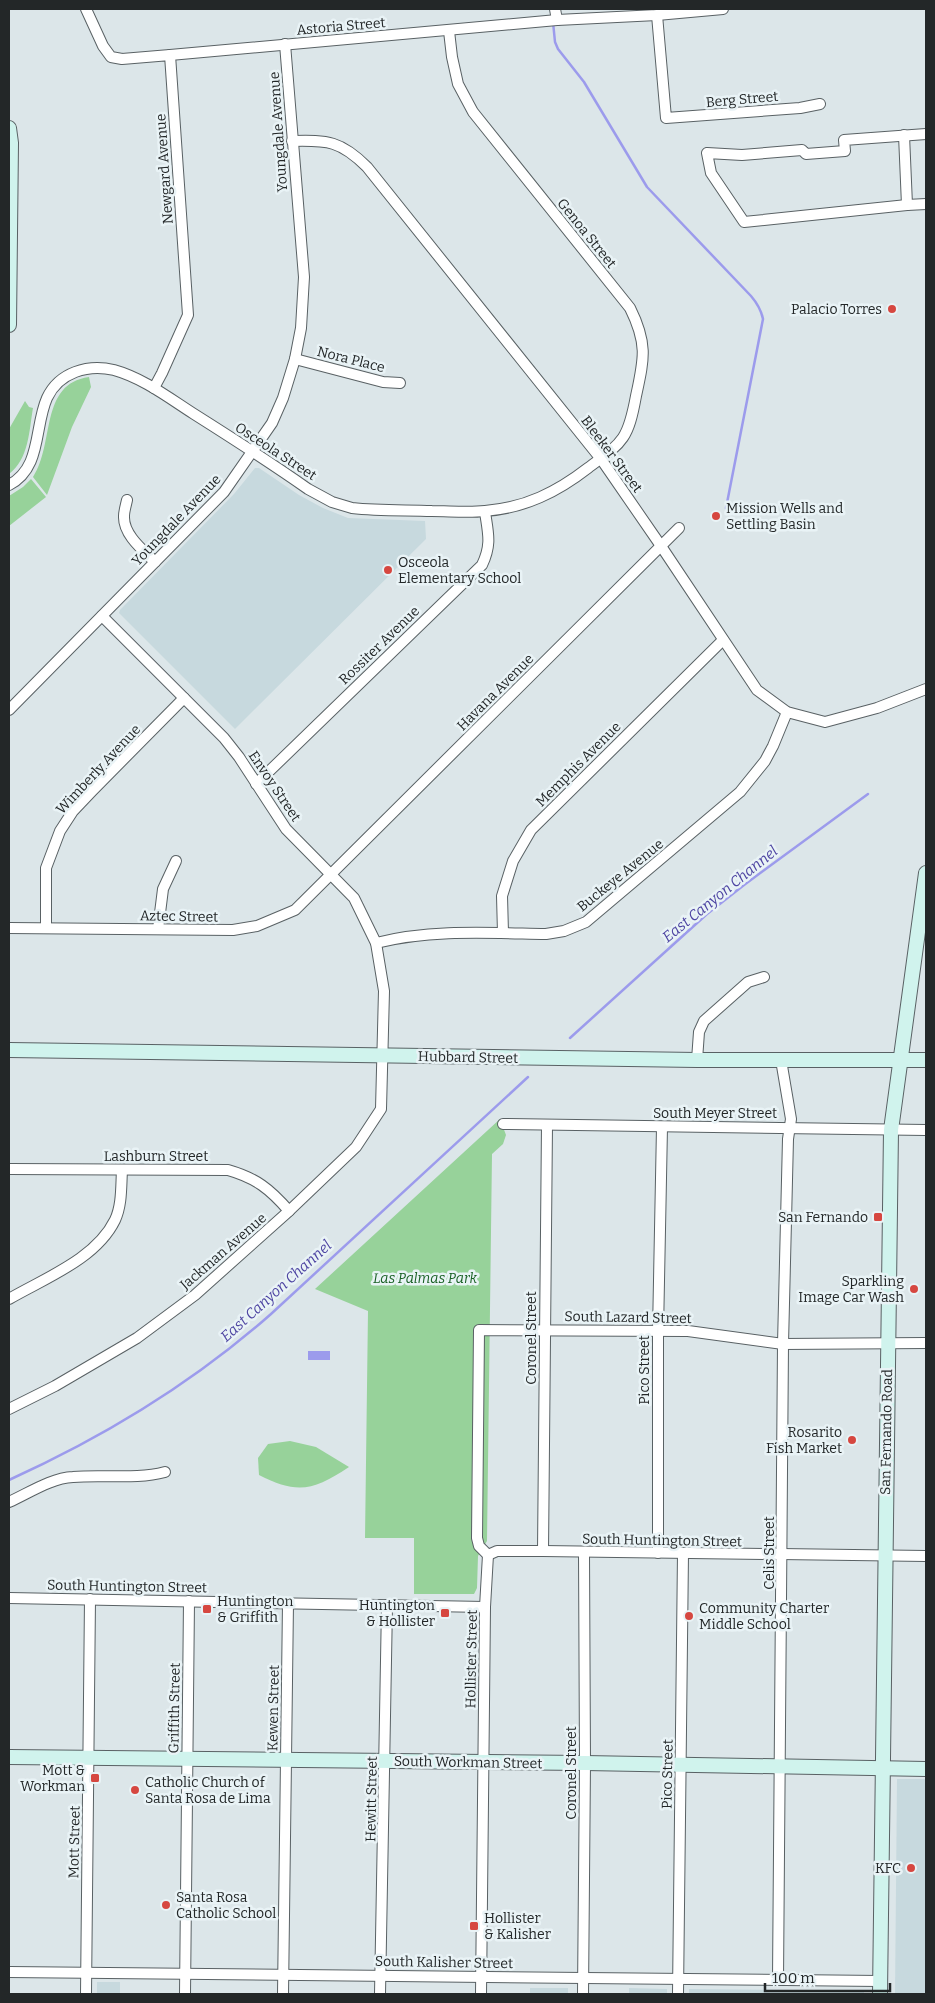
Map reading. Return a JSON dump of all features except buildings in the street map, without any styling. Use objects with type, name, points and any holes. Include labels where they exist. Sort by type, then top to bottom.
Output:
[{"type":"main road","points":[[9,128],[11,143],[9,325]]},
{"type":"main road","name":"San Fernando Road","points":[[880,1988],[884,1555],[891,1130],[926,873]]},
{"type":"main road","name":"Hubbard Street","points":[[9,1050],[697,1060],[926,1060]]},
{"type":"main road","name":"South Workman Street","points":[[9,1757],[680,1764],[926,1770]]},
{"type":"street","points":[[86,9],[103,46],[111,57],[122,59],[170,54]]},
{"type":"street","points":[[556,9],[557,20]]},
{"type":"street","name":"Astoria Street","points":[[170,54],[449,31],[557,20],[657,15],[723,9]]},
{"type":"street","name":"Berg Street","points":[[657,15],[666,118],[800,108],[820,104]]},
{"type":"street","name":"Genoa Street","points":[[449,31],[458,84],[474,112],[630,308],[638,324],[643,342],[644,360],[632,421],[627,434],[619,444],[601,459]]},
{"type":"street","name":"Youngdale Avenue","points":[[9,710],[224,492],[272,423],[283,398],[295,359],[302,321],[304,277],[285,44]]},
{"type":"street","name":"Newgard Avenue","points":[[154,388],[188,315],[170,54]]},
{"type":"street","points":[[926,134],[844,140],[844,151],[806,154],[802,150],[742,155],[707,153],[710,173],[744,222],[926,204]]},
{"type":"street","points":[[904,135],[906,205]]},
{"type":"street","name":"Bleeker Street","points":[[292,141],[317,140],[334,143],[352,152],[367,167],[601,459],[757,690],[786,712],[825,722],[877,708],[926,689]]},
{"type":"street","name":"Nora Place","points":[[295,359],[383,382],[400,383]]},
{"type":"street","name":"Osceola Street","points":[[9,485],[22,474],[31,462],[43,407],[49,394],[60,380],[74,371],[92,368],[114,370],[154,388],[312,491],[332,502],[352,508],[485,512],[523,505],[551,494],[571,482],[601,459]]},
{"type":"street","points":[[127,500],[123,518],[127,531],[137,544],[156,562]]},
{"type":"street","name":"Rossiter Avenue","points":[[256,784],[482,565],[488,553],[490,540],[485,512]]},
{"type":"street","name":"Havana Avenue","points":[[332,874],[679,528]]},
{"type":"street","name":"Envoy Street","points":[[102,616],[228,743],[286,829],[332,874],[358,905],[376,944],[384,991],[381,1055]]},
{"type":"street","name":"Memphis Avenue","points":[[503,933],[502,896],[513,861],[531,830],[723,640]]},
{"type":"street","name":"Wimberly Avenue","points":[[46,928],[46,868],[60,832],[73,811],[184,698]]},
{"type":"street","name":"Buckeye Avenue","points":[[376,944],[412,936],[503,933],[546,934],[564,931],[586,922],[603,910],[740,792],[765,761],[786,712]]},
{"type":"street","points":[[158,929],[163,889],[176,861]]},
{"type":"street","name":"Aztec Street","points":[[9,928],[233,930],[257,926],[294,910],[332,874]]},
{"type":"street","points":[[697,1060],[699,1032],[704,1021],[748,982],[764,977]]},
{"type":"street","name":"Jackman Avenue","points":[[9,1409],[55,1386],[137,1338],[195,1295],[289,1211],[356,1147],[376,1119],[381,1109],[381,1055]]},
{"type":"street","name":"Celis Street","points":[[778,1980],[783,1344],[791,1119],[781,1060]]},
{"type":"street","name":"South Meyer Street","points":[[503,1124],[926,1130]]},
{"type":"street","name":"Coronel Street","points":[[543,1551],[547,1125]]},
{"type":"street","name":"Pico Street","points":[[658,1553],[658,1332],[662,1127]]},
{"type":"street","name":"Lashburn Street","points":[[9,1169],[228,1170],[247,1176],[264,1185],[289,1211]]},
{"type":"street","points":[[9,1299],[84,1256],[101,1241],[115,1219],[120,1200],[122,1170]]},
{"type":"street","name":"South Lazard Street","points":[[488,1555],[477,1542],[479,1330],[688,1331],[783,1344],[926,1343]]},
{"type":"street","points":[[9,1502],[59,1479],[72,1476],[149,1477],[165,1472]]},
{"type":"street","name":"South Huntington Street","points":[[488,1555],[497,1551],[543,1551],[926,1556]]},
{"type":"street","name":"Coronel Street","points":[[583,1994],[586,1763],[584,1553]]},
{"type":"street","name":"Pico Street","points":[[678,1994],[683,1554]]},
{"type":"street","name":"Hollister Street","points":[[480,1994],[485,1607],[488,1555]]},
{"type":"street","name":"South Huntington Street","points":[[9,1598],[485,1607]]},
{"type":"street","name":"Mott Street","points":[[86,1994],[90,1600]]},
{"type":"street","name":"Griffith Street","points":[[185,1994],[189,1601]]},
{"type":"street","name":"Kewen Street","points":[[284,1994],[288,1603]]},
{"type":"street","name":"Hewitt Street","points":[[380,1994],[386,1761],[387,1605]]},
{"type":"street","name":"South Kalisher Street","points":[[9,1972],[778,1980],[880,1988]]},
{"type":"shaded area","points":[[255,468],[259,468],[299,495],[323,508],[348,518],[425,521],[426,539],[235,729],[119,613],[234,494]]},
{"type":"shaded area","points":[[897,1779],[926,1779],[926,1994],[895,1994]]},
{"type":"shaded area","points":[[97,1982],[120,1982],[120,1994],[97,1994]]},
{"type":"shaded area","points":[[530,1988],[568,1988],[568,1994],[530,1994]]},
{"type":"shaded area","points":[[629,1988],[667,1989],[667,1994],[629,1994]]},
{"type":"shaded area","points":[[689,1989],[864,1991],[864,1994],[689,1994]]},
{"type":"green space","points":[[89,377],[91,387],[72,427],[47,495],[33,477],[40,464],[50,417],[62,391],[73,382]]},
{"type":"green space","points":[[25,401],[29,407],[33,408],[29,435],[21,461],[9,474],[9,429]]},
{"type":"green space","points":[[31,479],[46,497],[9,526],[9,496]]},
{"type":"green space","name":"Las Palmas Park","points":[[500,1119],[506,1135],[503,1144],[492,1154],[487,1541],[478,1556],[477,1588],[474,1594],[414,1594],[414,1538],[365,1538],[368,1311],[315,1289]]},
{"type":"green space","points":[[290,1441],[316,1447],[349,1467],[326,1481],[306,1487],[285,1485],[259,1475],[258,1458],[268,1444]]},
{"type":"water","points":[[308,1351],[330,1351],[330,1360],[308,1360]]},
{"type":"waterway","points":[[553,22],[555,42],[558,49],[584,82],[647,187],[751,296],[761,312],[763,319],[726,508]]},
{"type":"waterway","name":"East Canyon Channel","points":[[570,1038],[707,914],[868,794]]},
{"type":"waterway","name":"East Canyon Channel","points":[[9,1480],[113,1427],[179,1386],[211,1363],[271,1314],[528,1077]]},
{"type":"place","name":"Palacio Torres","points":[[892,309]]},
{"type":"place","name":"Mission Wells and Settling Basin","points":[[716,516]]},
{"type":"place","name":"Osceola Elementary School","points":[[388,570]]},
{"type":"place","name":"San Fernando","points":[[878,1217]]},
{"type":"place","name":"Sparkling Image Car Wash","points":[[914,1289]]},
{"type":"place","name":"Rosarito Fish Market","points":[[852,1440]]},
{"type":"place","name":"Huntington & Griffith","points":[[207,1609]]},
{"type":"place","name":"Huntington & Hollister","points":[[445,1613]]},
{"type":"place","name":"Community Charter Middle School","points":[[689,1616]]},
{"type":"place","name":"Mott & Workman","points":[[95,1778]]},
{"type":"place","name":"Catholic Church of Santa Rosa de Lima","points":[[135,1790]]},
{"type":"place","name":"KFC","points":[[911,1868]]},
{"type":"place","name":"Santa Rosa Catholic School","points":[[166,1905]]},
{"type":"place","name":"Hollister & Kalisher","points":[[474,1926]]}]
